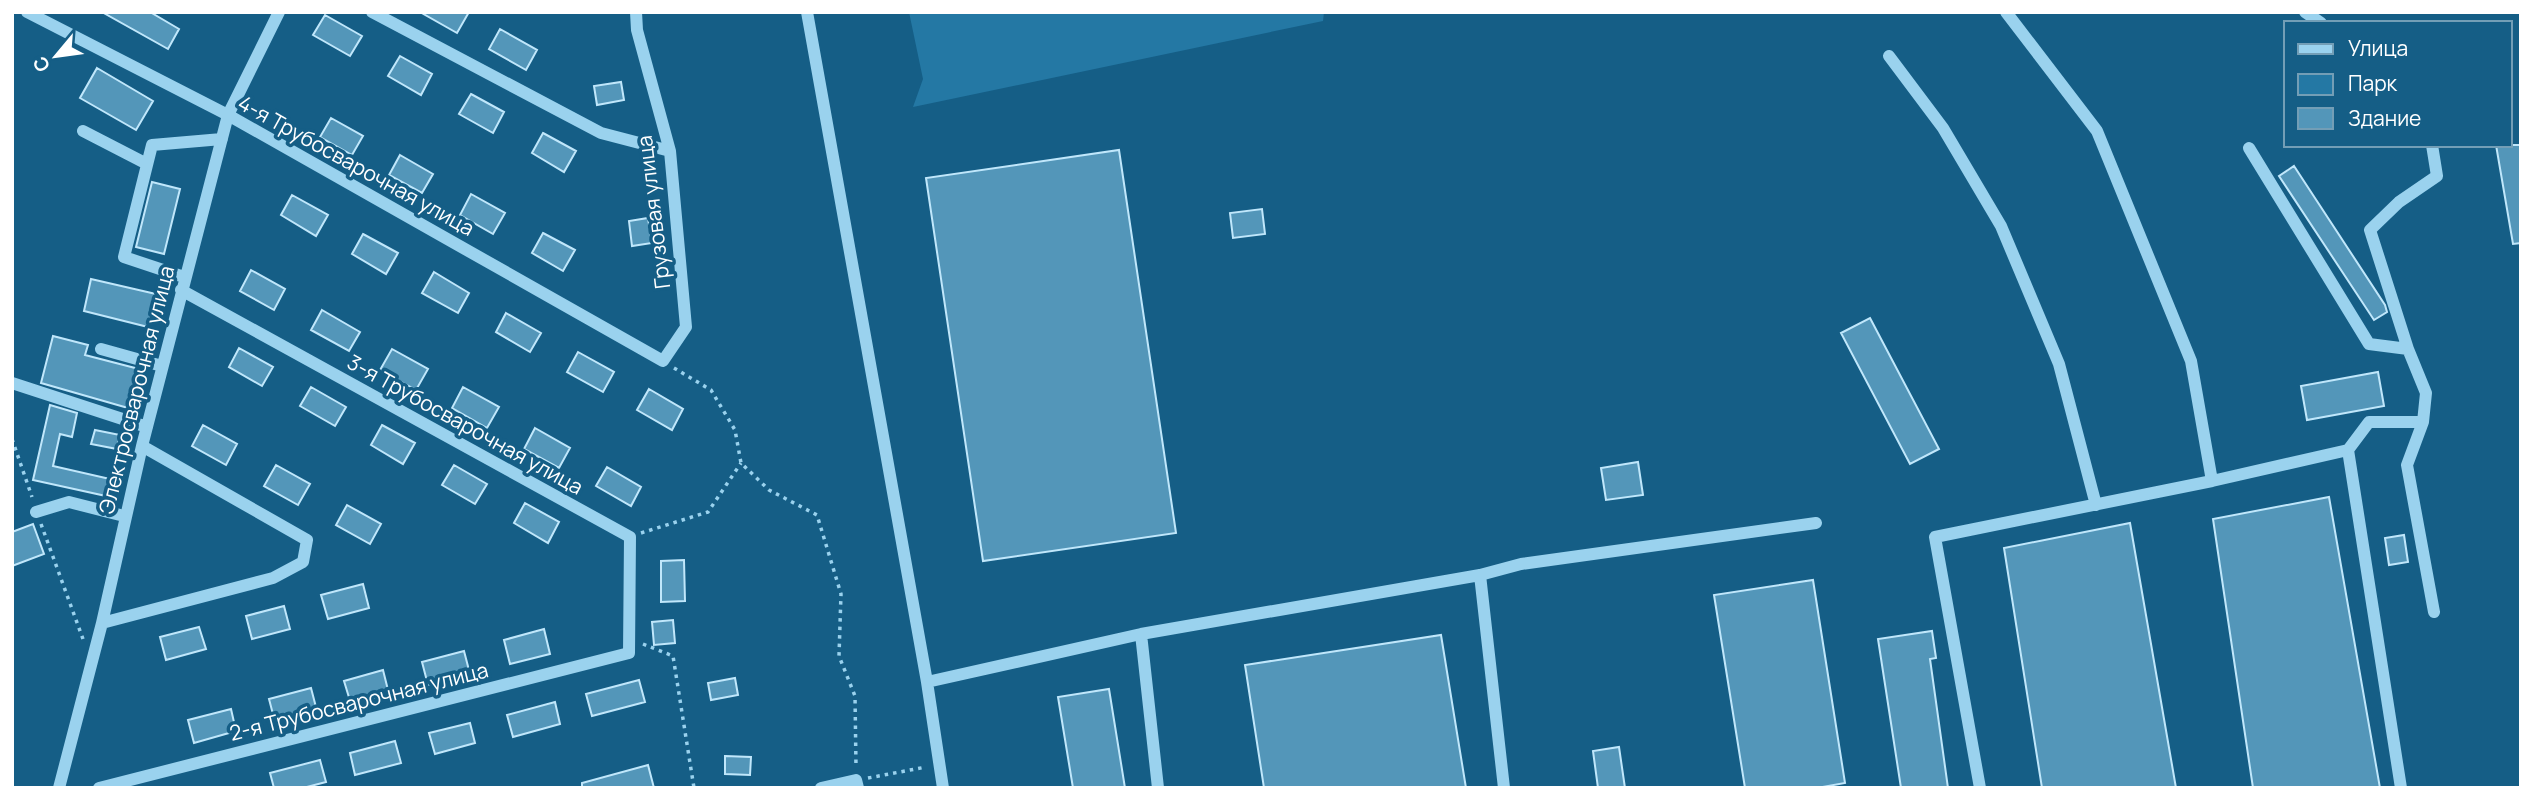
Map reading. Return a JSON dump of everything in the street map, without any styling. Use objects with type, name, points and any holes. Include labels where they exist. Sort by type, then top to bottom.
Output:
[{"type":"street","name":"4-я Трубосварочная улица","points":[[27,12],[228,115],[663,361]]},
{"type":"street","name":"Электросварочная улица","points":[[59,788],[102,623],[146,426],[228,115],[279,12]]},
{"type":"street","points":[[372,12],[601,133],[670,151]]},
{"type":"street","name":"Грузовая улица","points":[[636,12],[637,30],[670,151],[686,327],[663,361]]},
{"type":"street","points":[[807,12],[927,682],[943,788]]},
{"type":"street","points":[[2007,12],[2097,131],[2192,361],[2213,481]]},
{"type":"street","points":[[1889,56],[1943,128],[2001,226],[2059,364],[2096,505]]},
{"type":"street","points":[[83,131],[147,164],[152,145],[222,139]]},
{"type":"street","points":[[2432,147],[2437,176],[2399,202],[2370,230],[2408,349],[2426,393],[2423,422],[2407,465],[2434,612]]},
{"type":"street","points":[[2249,148],[2369,344],[2408,349]]},
{"type":"street","name":"3-я Трубосварочная улица","points":[[147,164],[124,257],[183,283],[629,537]]},
{"type":"street","points":[[101,349],[162,366]]},
{"type":"street","points":[[12,383],[146,426]]},
{"type":"street","points":[[1980,788],[1935,537],[2213,481],[2348,450],[2369,422],[2423,422]]},
{"type":"street","points":[[102,623],[273,578],[303,562],[307,540],[142,446]]},
{"type":"street","points":[[2348,450],[2401,788]]},
{"type":"street","points":[[36,512],[69,502],[124,516]]},
{"type":"street","points":[[927,682],[1141,634],[1480,575],[1521,564],[1816,523]]},
{"type":"street","points":[[629,537],[629,639]]},
{"type":"street","points":[[1480,575],[1504,788]]},
{"type":"street","points":[[1141,634],[1158,788]]},
{"type":"street","name":"2-я Трубосварочная улица","points":[[99,788],[629,653],[629,639]]},
{"type":"street","points":[[821,788],[857,784]]},
{"type":"path","points":[[663,361],[711,390],[735,430],[741,463],[769,490],[817,515],[841,594],[839,656],[855,696],[857,784]]},
{"type":"path","points":[[12,439],[92,663]]},
{"type":"path","points":[[629,537],[708,512],[741,463]]},
{"type":"path","points":[[629,639],[673,656],[694,788]]},
{"type":"path","points":[[881,775],[940,764]]},
{"type":"green space","points":[[909,12],[1324,12],[1323,21],[913,107],[923,79]]},
{"type":"building","points":[[102,12],[150,12],[179,29],[168,49]]},
{"type":"building","points":[[420,12],[469,12],[457,33]]},
{"type":"building","points":[[325,15],[362,36],[350,56],[313,35]]},
{"type":"building","points":[[500,29],[537,50],[526,70],[489,49]]},
{"type":"building","points":[[400,56],[432,74],[421,95],[388,76]]},
{"type":"building","points":[[97,68],[153,101],[136,130],[80,98]]},
{"type":"building","points":[[621,82],[624,100],[597,105],[594,86]]},
{"type":"building","points":[[471,94],[504,112],[493,133],[459,114]]},
{"type":"building","points":[[331,118],[363,136],[352,155],[320,137]]},
{"type":"building","points":[[543,133],[576,151],[564,172],[532,153]]},
{"type":"building","points":[[2521,145],[2521,243],[2513,244],[2496,147]]},
{"type":"building","points":[[1119,150],[1176,533],[983,561],[926,178]]},
{"type":"building","points":[[400,155],[433,174],[422,193],[389,175]]},
{"type":"building","points":[[2294,166],[2385,305],[2387,312],[2374,320],[2279,176]]},
{"type":"building","points":[[152,182],[180,189],[164,254],[136,247]]},
{"type":"building","points":[[471,194],[505,213],[493,234],[460,215]]},
{"type":"building","points":[[292,195],[328,215],[316,236],[281,215]]},
{"type":"building","points":[[1262,209],[1265,234],[1233,238],[1230,213]]},
{"type":"building","points":[[648,218],[652,243],[632,246],[629,221]]},
{"type":"building","points":[[543,233],[575,250],[563,271],[532,253]]},
{"type":"building","points":[[363,234],[398,253],[386,274],[352,254]]},
{"type":"building","points":[[251,270],[285,289],[274,310],[240,291]]},
{"type":"building","points":[[434,272],[469,293],[458,313],[422,293]]},
{"type":"building","points":[[91,279],[156,294],[148,327],[84,311]]},
{"type":"building","points":[[322,310],[360,332],[349,351],[311,330]]},
{"type":"building","points":[[506,313],[541,333],[530,352],[496,332]]},
{"type":"building","points":[[1870,318],[1939,449],[1910,464],[1841,333]]},
{"type":"building","points":[[53,336],[88,345],[85,355],[139,369],[128,408],[41,383]]},
{"type":"building","points":[[239,348],[273,367],[262,386],[229,367]]},
{"type":"building","points":[[392,349],[428,369],[416,390],[380,370]]},
{"type":"building","points":[[578,352],[614,372],[603,392],[567,372]]},
{"type":"building","points":[[2378,372],[2384,406],[2307,420],[2301,386]]},
{"type":"building","points":[[311,387],[346,407],[335,426],[300,406]]},
{"type":"building","points":[[463,387],[499,407],[487,428],[452,408]]},
{"type":"building","points":[[649,389],[683,409],[672,430],[637,410]]},
{"type":"building","points":[[50,405],[77,413],[72,437],[60,434],[53,466],[110,479],[106,496],[33,480]]},
{"type":"building","points":[[203,425],[237,444],[226,465],[192,446]]},
{"type":"building","points":[[382,425],[415,443],[403,464],[371,445]]},
{"type":"building","points":[[535,428],[570,448],[559,468],[524,449]]},
{"type":"building","points":[[95,430],[120,435],[117,449],[91,444]]},
{"type":"building","points":[[1638,462],[1643,495],[1606,500],[1601,468]]},
{"type":"building","points":[[276,465],[310,484],[298,505],[264,486]]},
{"type":"building","points":[[454,465],[487,484],[475,504],[442,485]]},
{"type":"building","points":[[607,467],[641,487],[631,506],[596,486]]},
{"type":"building","points":[[2329,497],[2380,788],[2253,788],[2213,519]]},
{"type":"building","points":[[525,503],[559,522],[548,543],[514,523]]},
{"type":"building","points":[[347,505],[381,524],[370,544],[336,525]]},
{"type":"building","points":[[2130,523],[2176,788],[2042,788],[2004,548]]},
{"type":"building","points":[[33,524],[44,554],[12,566],[12,532]]},
{"type":"building","points":[[2404,535],[2408,562],[2389,565],[2385,538]]},
{"type":"building","points":[[684,560],[685,601],[661,602],[661,561]]},
{"type":"building","points":[[1813,580],[1845,783],[1817,788],[1745,788],[1714,595]]},
{"type":"building","points":[[363,584],[369,608],[328,619],[321,595]]},
{"type":"building","points":[[284,606],[290,629],[252,639],[246,616]]},
{"type":"building","points":[[673,620],[675,643],[654,645],[652,622]]},
{"type":"building","points":[[199,627],[206,649],[166,660],[160,637]]},
{"type":"building","points":[[544,629],[550,654],[510,664],[504,640]]},
{"type":"building","points":[[1932,631],[1936,658],[1930,659],[1948,788],[1901,788],[1878,639]]},
{"type":"building","points":[[1441,635],[1466,788],[1264,788],[1245,665]]},
{"type":"building","points":[[464,651],[470,674],[428,685],[422,662]]},
{"type":"building","points":[[383,670],[389,694],[351,704],[344,681]]},
{"type":"building","points":[[735,678],[738,695],[711,700],[708,683]]},
{"type":"building","points":[[639,680],[645,702],[592,716],[586,694]]},
{"type":"building","points":[[311,688],[317,711],[275,722],[269,699]]},
{"type":"building","points":[[1109,689],[1125,788],[1073,788],[1058,697]]},
{"type":"building","points":[[555,702],[560,724],[513,737],[507,715]]},
{"type":"building","points":[[231,709],[236,731],[194,743],[188,720]]},
{"type":"building","points":[[470,723],[475,743],[435,754],[429,733]]},
{"type":"building","points":[[395,741],[401,763],[355,775],[350,753]]},
{"type":"building","points":[[1619,747],[1625,788],[1598,788],[1593,751]]},
{"type":"building","points":[[725,756],[751,757],[750,775],[725,774]]},
{"type":"building","points":[[320,760],[326,782],[303,788],[274,788],[270,773]]},
{"type":"building","points":[[648,765],[654,788],[582,788],[582,783]]}]
